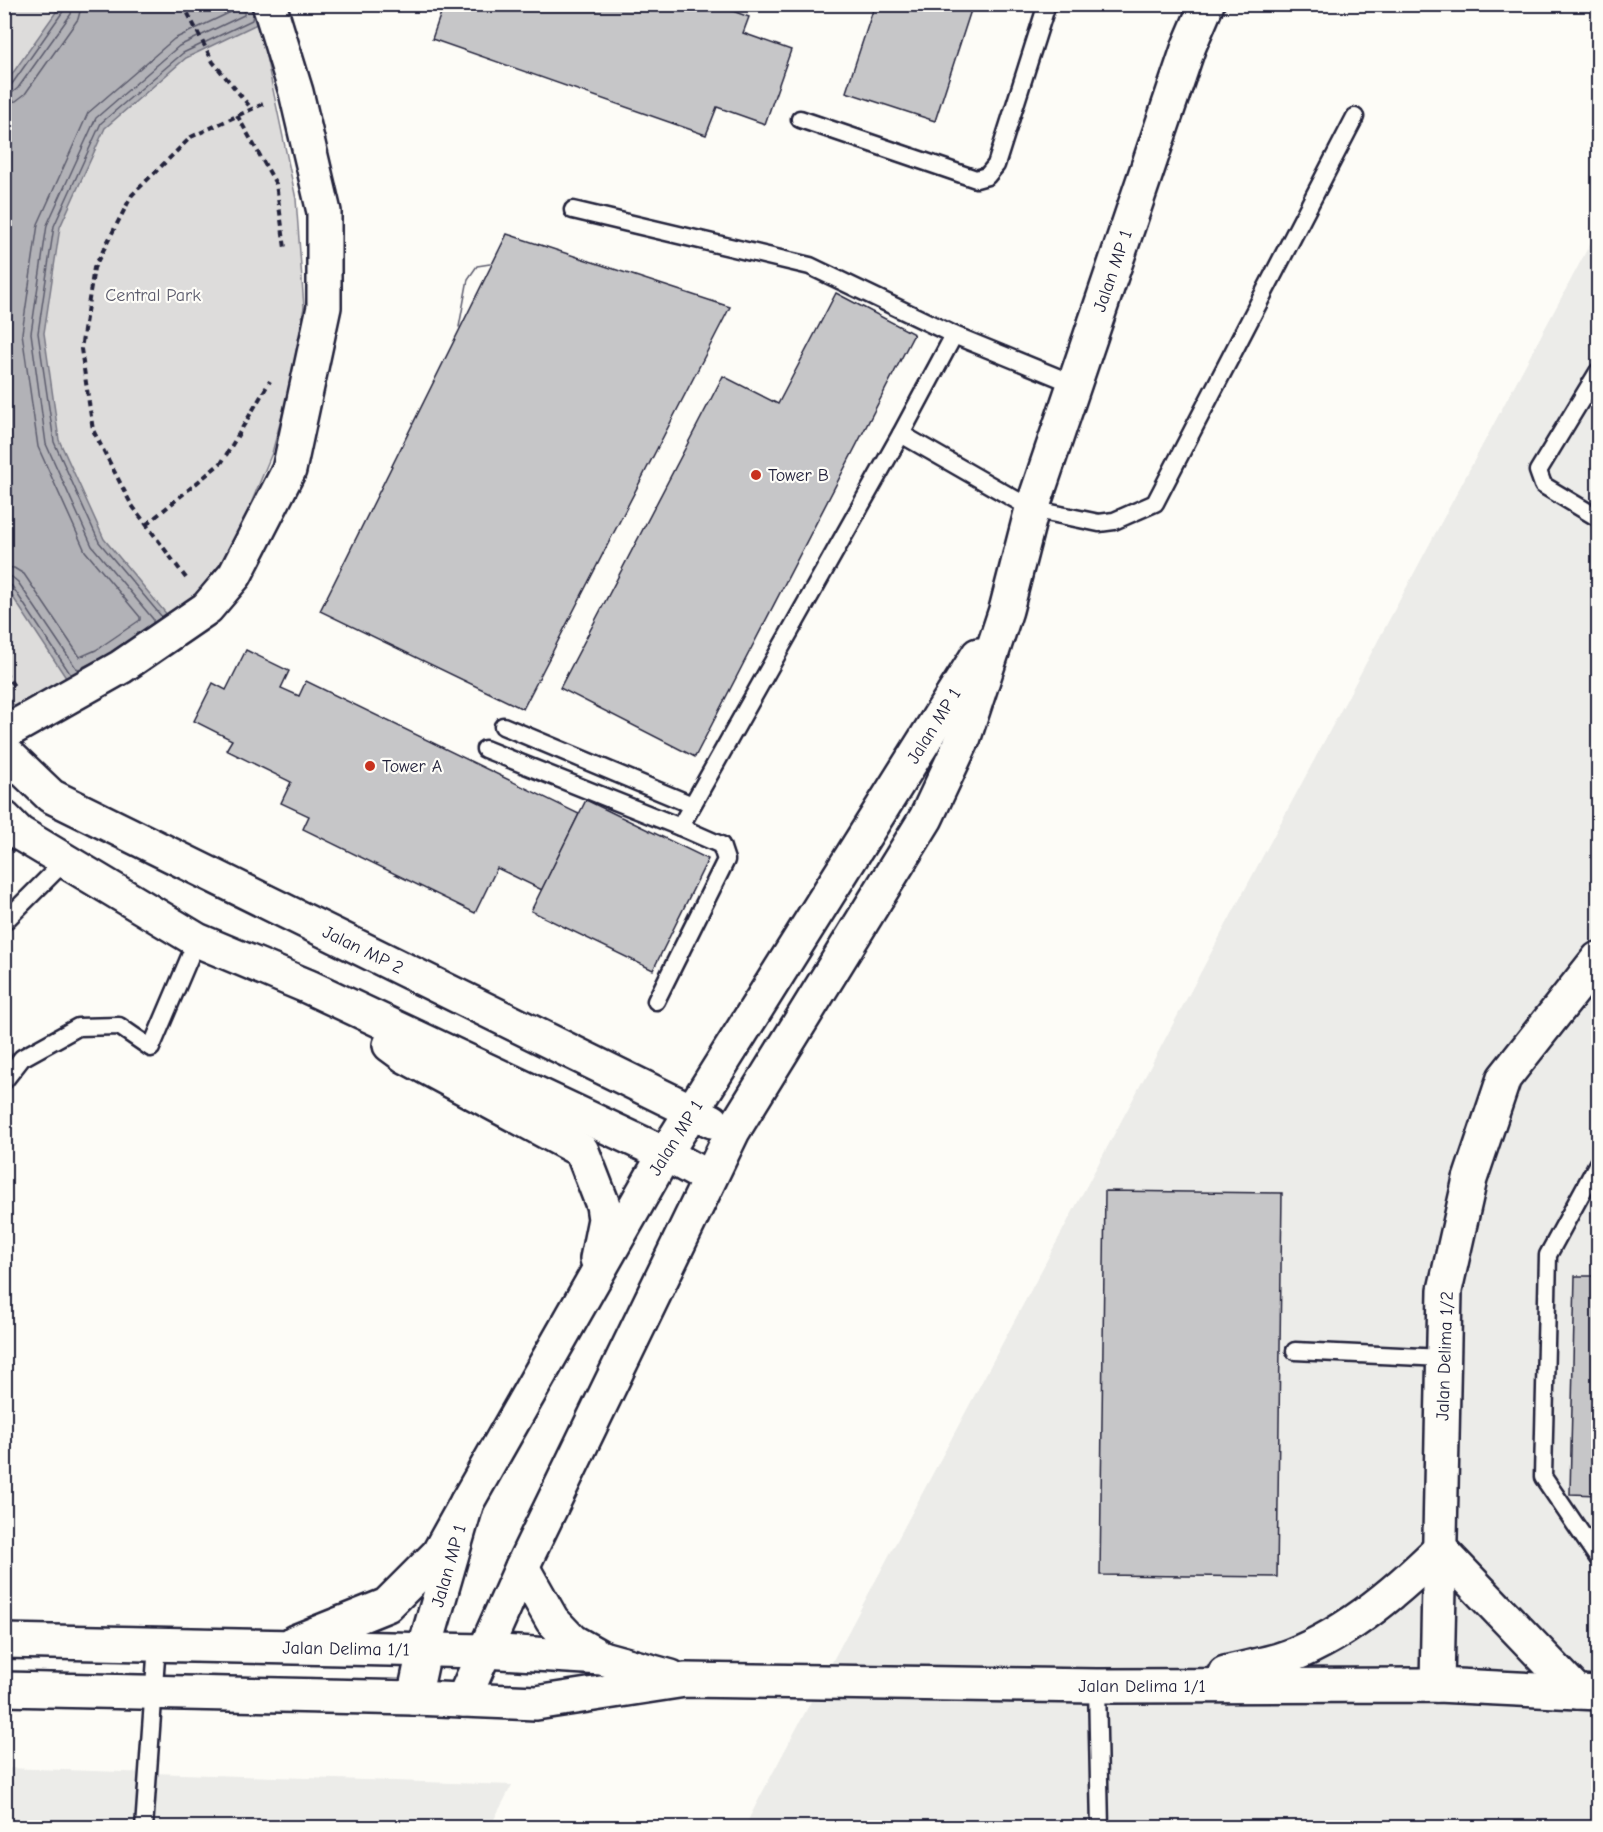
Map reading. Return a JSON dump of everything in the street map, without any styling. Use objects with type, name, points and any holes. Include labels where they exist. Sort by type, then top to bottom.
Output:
[{"type":"street","points":[[4,733],[121,667],[207,608],[235,575],[289,470],[324,308],[324,212],[296,93],[269,4]]},
{"type":"street","name":"Jalan MP 1","points":[[463,1700],[522,1567],[733,1131],[926,818],[964,737],[1006,610],[1032,509],[1189,46],[1207,4]]},
{"type":"street","name":"Jalan MP 1","points":[[414,1698],[424,1651],[467,1502],[665,1154],[1006,610]]},
{"type":"street","name":"Jalan MP 2","points":[[4,751],[51,796],[733,1131]]},
{"type":"street","points":[[4,818],[19,833],[197,940],[309,987],[665,1154],[709,1178]]},
{"type":"street","name":"Jalan Delima 1/2","points":[[1437,1685],[1445,1290],[1470,1179],[1504,1078],[1599,959]]},
{"type":"street","points":[[309,987],[405,1056],[582,1151],[603,1204],[605,1220],[592,1284]]},
{"type":"street","points":[[282,1647],[387,1605],[438,1554],[467,1502]]},
{"type":"street","points":[[1179,1685],[1280,1659],[1325,1639],[1367,1613],[1397,1590],[1440,1549],[1588,1693]]},
{"type":"street","points":[[522,1567],[552,1620],[572,1641],[602,1658]]},
{"type":"street","name":"Jalan Delima 1/1","points":[[4,1641],[483,1651],[602,1658],[685,1680]]},
{"type":"street","name":"Jalan Delima 1/1","points":[[4,1689],[536,1703],[685,1680],[1097,1686],[1437,1685],[1588,1693]]},
{"type":"lane","points":[[800,119],[976,179],[987,176],[996,165],[1047,4]]},
{"type":"lane","points":[[901,434],[1032,509],[1099,523],[1114,521],[1155,503],[1355,117]]},
{"type":"lane","points":[[573,210],[810,266],[954,335],[1074,384]]},
{"type":"lane","points":[[680,827],[901,434],[954,335]]},
{"type":"lane","points":[[1599,372],[1538,471],[1543,485],[1599,518]]},
{"type":"lane","points":[[504,726],[692,805]]},
{"type":"lane","points":[[485,749],[721,845],[726,860],[657,1001]]},
{"type":"lane","points":[[4,922],[66,860]]},
{"type":"lane","points":[[4,1081],[22,1058],[78,1027],[119,1026],[151,1048],[197,940]]},
{"type":"lane","points":[[1599,1163],[1548,1255],[1543,1477],[1599,1558]]},
{"type":"lane","points":[[1295,1351],[1443,1358]]},
{"type":"lane","points":[[144,1827],[158,1644]]},
{"type":"lane","points":[[1097,1686],[1100,1827]]},
{"type":"path","points":[[183,4],[213,62],[250,108]]},
{"type":"path","points":[[207,608],[131,504],[93,430],[81,349],[94,268],[132,195],[191,137],[250,108],[296,93]]},
{"type":"path","points":[[237,115],[276,184],[287,259]]},
{"type":"path","points":[[147,524],[222,462],[272,377]]},
{"type":"shaded area","points":[[1598,229],[1598,1827],[744,1828],[761,1795]]},
{"type":"shaded area","points":[[5,1768],[512,1785],[490,1827],[5,1828]]},
{"type":"green space","name":"Central Park","points":[[4,5],[259,5],[259,23],[296,199],[304,307],[291,382],[272,453],[232,549],[174,623],[18,712],[4,691]]},
{"type":"water","points":[[61,5],[259,5],[259,23],[186,58],[105,128],[60,227],[44,333],[59,440],[104,539],[174,623],[72,687],[5,585],[5,84]]},
{"type":"building","points":[[444,4],[714,4],[749,17],[743,33],[791,50],[765,124],[717,107],[706,135],[432,39]]},
{"type":"building","points":[[875,4],[973,4],[935,121],[846,92]]},
{"type":"building","points":[[507,234],[730,307],[523,709],[320,611]]},
{"type":"building","name":"Tower B","points":[[836,293],[914,334],[695,757],[560,688],[723,376],[778,404]]},
{"type":"building","name":"Tower A","points":[[246,650],[289,671],[281,688],[299,696],[306,681],[579,814],[542,890],[497,868],[475,913],[303,829],[309,816],[281,803],[291,782],[226,750],[232,740],[194,721],[213,683],[226,690]]},
{"type":"building","points":[[586,800],[708,859],[653,970],[531,911]]},
{"type":"building","points":[[1105,1191],[1282,1193],[1277,1577],[1100,1575]]},
{"type":"building","points":[[1575,1276],[1598,1276],[1598,1495],[1570,1494]]},
{"type":"place","name":"Tower B","points":[[756,475]]},
{"type":"place","name":"Tower A","points":[[370,766]]}]
